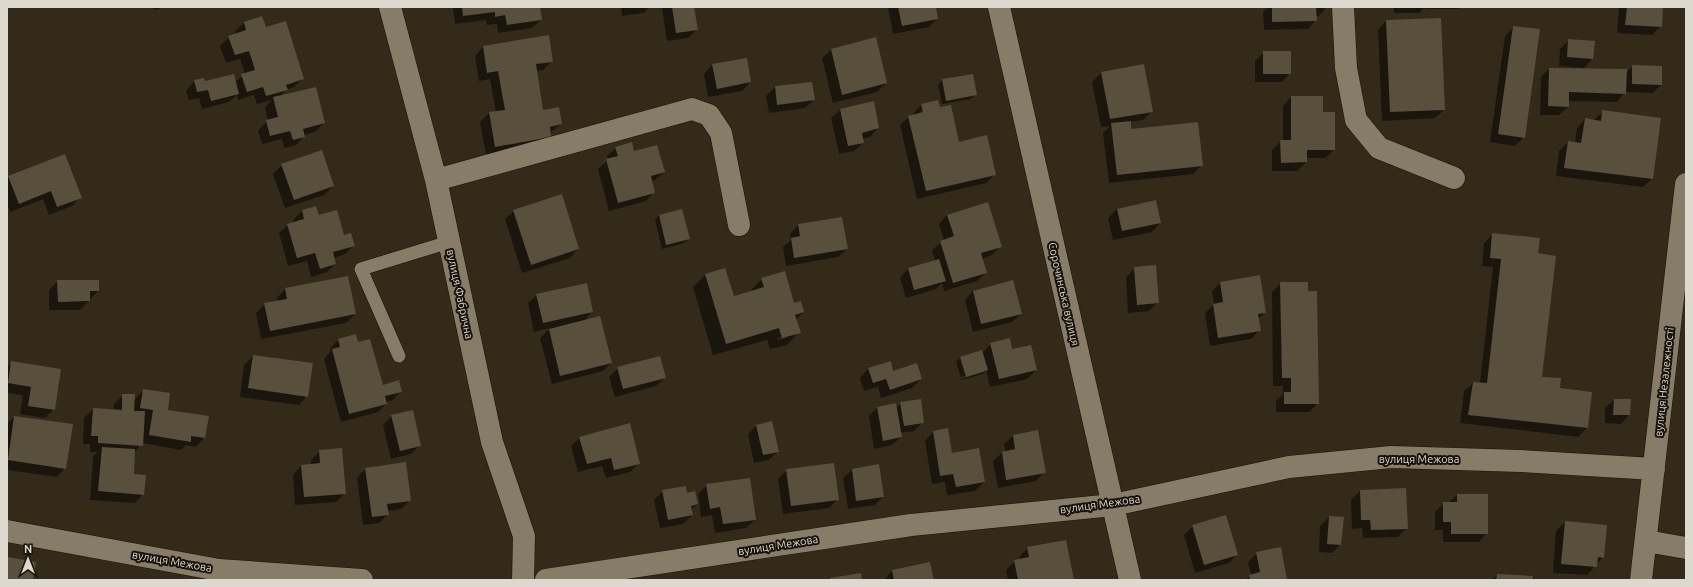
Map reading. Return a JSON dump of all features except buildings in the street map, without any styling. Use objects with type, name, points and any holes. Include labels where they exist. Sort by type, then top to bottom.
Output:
[{"type":"street","name":"вулиця Фабрична","points":[[390,7],[436,180],[492,442],[524,536],[523,580]]},
{"type":"street","name":"Сорочинська вулиця","points":[[998,7],[1130,580]]},
{"type":"street","points":[[1343,7],[1346,68],[1356,120],[1379,148],[1454,178]]},
{"type":"street","points":[[436,180],[692,109],[709,115],[721,133],[739,225]]},
{"type":"street","name":"вулиця Незалежності","points":[[1641,580],[1686,184]]},
{"type":"street","name":"вулиця Межова","points":[[546,580],[911,525],[1113,505],[1289,467],[1391,457],[1522,461],[1654,470]]},
{"type":"street","name":"вулиця Межова","points":[[7,530],[219,570],[234,575],[362,580]]},
{"type":"street","points":[[1646,541],[1686,548]]},
{"type":"lane","points":[[398,356],[361,268],[449,242]]}]
